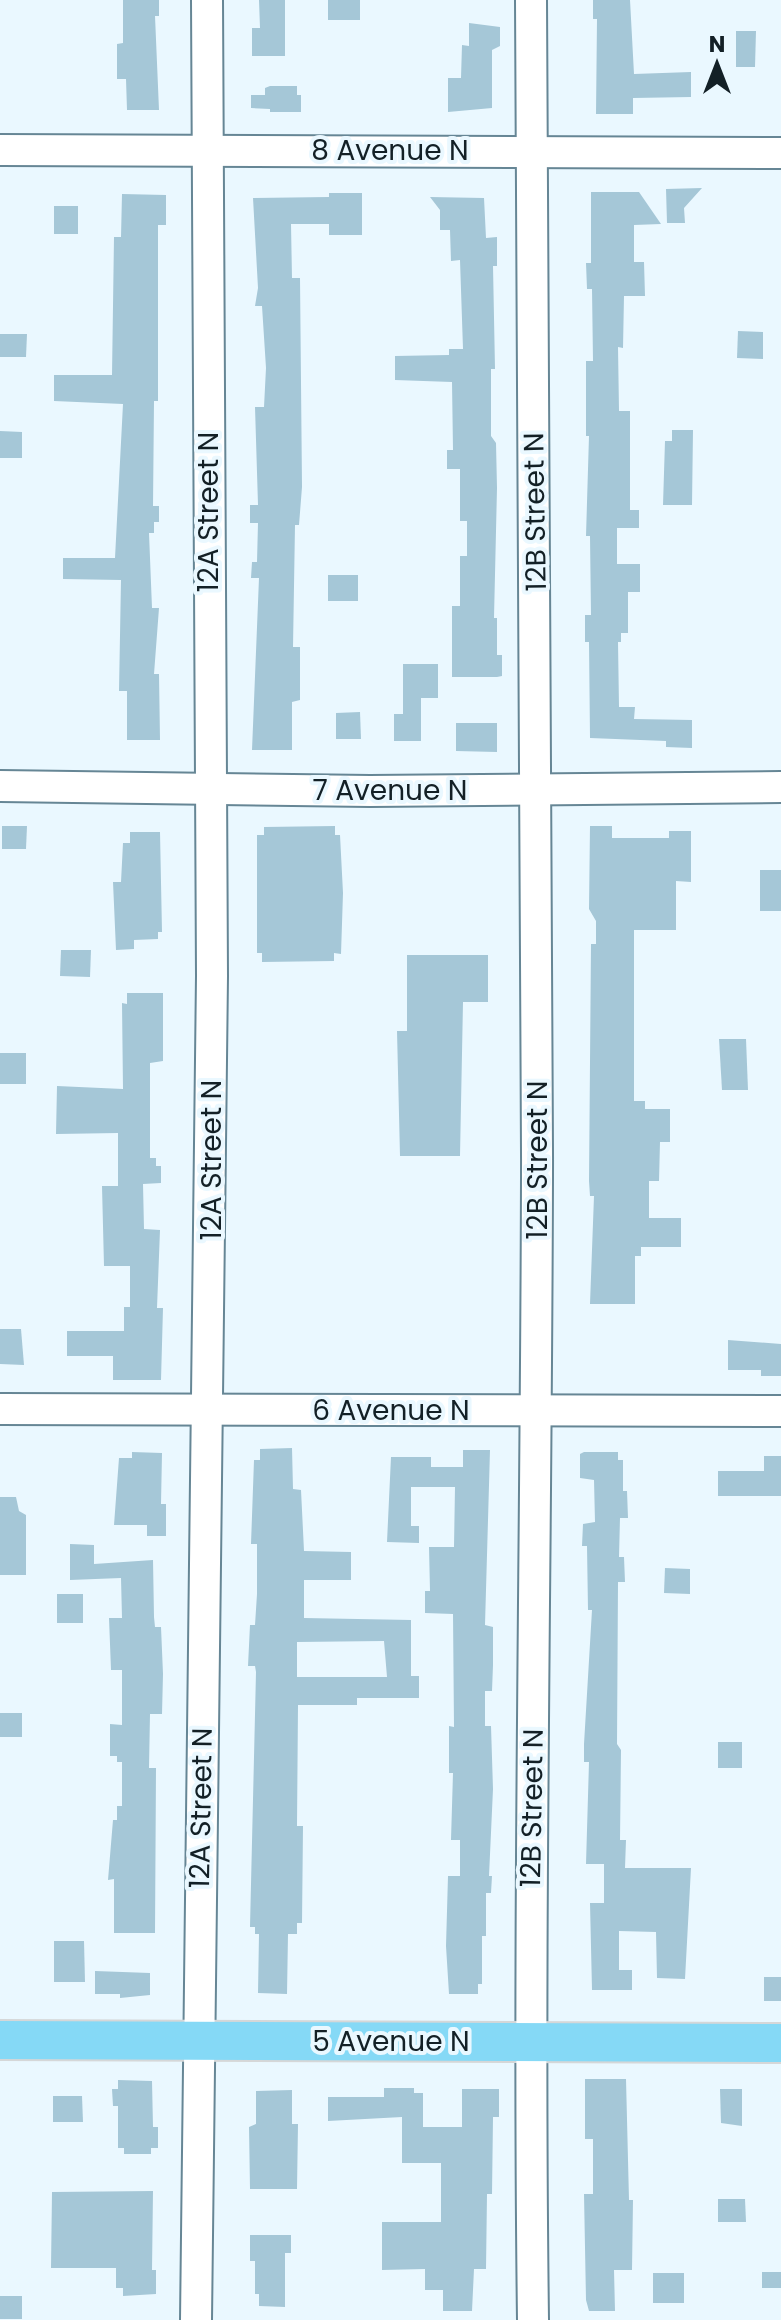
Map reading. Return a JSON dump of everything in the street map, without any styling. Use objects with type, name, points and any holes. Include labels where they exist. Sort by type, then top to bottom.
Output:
[{"type":"main road","name":"5 Avenue N","points":[[0,2040],[781,2043]]},
{"type":"street","name":"12A Street N","points":[[196,2320],[212,976],[207,0]]},
{"type":"street","name":"12B Street N","points":[[531,0],[538,788],[537,1409],[530,2042],[533,2320]]},
{"type":"street","name":"8 Avenue N","points":[[0,150],[781,153]]},
{"type":"street","name":"7 Avenue N","points":[[0,786],[370,791],[781,787]]},
{"type":"street","name":"6 Avenue N","points":[[0,1409],[781,1411]]},
{"type":"building","points":[[123,0],[159,0],[159,16],[155,16],[159,110],[127,110],[126,79],[117,79],[117,44],[123,43]]},
{"type":"building","points":[[259,0],[285,0],[285,56],[252,56],[252,28],[260,28]]},
{"type":"building","points":[[328,0],[360,0],[360,20],[328,20]]},
{"type":"building","points":[[593,0],[630,0],[634,74],[691,72],[691,97],[633,98],[633,114],[596,114],[597,19],[593,19]]},
{"type":"building","points":[[469,23],[500,27],[500,46],[492,50],[492,108],[448,112],[448,78],[461,78],[462,45],[469,46]]},
{"type":"building","points":[[736,31],[756,31],[755,67],[736,67]]},
{"type":"building","points":[[297,86],[297,95],[301,95],[301,112],[270,112],[270,109],[251,108],[251,95],[265,95],[265,88]]},
{"type":"building","points":[[702,188],[684,208],[685,223],[667,223],[666,189]]},
{"type":"building","points":[[591,192],[639,192],[661,224],[634,225],[634,262],[644,262],[645,296],[624,296],[623,348],[618,347],[619,411],[630,411],[630,510],[639,510],[639,528],[617,528],[617,564],[640,564],[640,592],[628,592],[628,633],[621,633],[621,642],[618,642],[619,707],[635,707],[634,719],[692,720],[692,748],[666,747],[666,741],[590,738],[589,642],[585,642],[585,615],[591,615],[590,536],[586,536],[589,436],[586,436],[586,361],[593,361],[592,289],[587,289],[586,263],[591,263]]},
{"type":"building","points":[[329,193],[362,193],[362,235],[329,235],[329,224],[291,224],[292,278],[300,278],[302,487],[299,525],[295,525],[293,647],[300,647],[300,700],[292,702],[292,750],[252,750],[259,578],[251,578],[252,562],[257,562],[258,523],[250,523],[250,505],[258,505],[255,407],[264,407],[266,368],[262,306],[255,306],[258,288],[253,198],[329,197]]},
{"type":"building","points":[[122,194],[166,195],[166,225],[158,225],[158,401],[154,401],[153,506],[159,506],[159,522],[154,522],[154,533],[149,533],[152,608],[159,608],[154,674],[159,674],[160,740],[127,740],[127,691],[119,691],[121,580],[63,579],[63,558],[115,558],[123,404],[54,401],[54,375],[112,375],[114,237],[121,237]]},
{"type":"building","points":[[430,197],[484,198],[486,238],[497,237],[497,266],[493,266],[495,369],[491,369],[491,436],[496,443],[497,488],[494,618],[497,618],[497,655],[502,655],[502,676],[497,677],[452,677],[452,606],[460,606],[460,556],[467,556],[467,521],[460,521],[460,469],[447,469],[447,450],[453,450],[452,382],[395,380],[395,356],[449,355],[449,349],[463,349],[460,260],[451,261],[450,230],[440,230],[440,210]]},
{"type":"building","points":[[54,206],[78,206],[78,234],[54,234]]},
{"type":"building","points":[[738,331],[763,332],[763,359],[737,358]]},
{"type":"building","points":[[0,334],[27,334],[26,357],[0,357]]},
{"type":"building","points":[[672,430],[693,430],[692,505],[663,505],[665,441],[672,441]]},
{"type":"building","points":[[0,431],[22,432],[22,458],[0,458]]},
{"type":"building","points":[[328,575],[358,575],[358,601],[328,601]]},
{"type":"building","points":[[403,664],[438,664],[438,698],[421,698],[421,741],[394,741],[394,714],[403,714]]},
{"type":"building","points":[[360,712],[361,739],[336,739],[336,713]]},
{"type":"building","points":[[456,723],[497,723],[497,752],[456,751]]},
{"type":"building","points":[[2,826],[27,826],[26,849],[2,849]]},
{"type":"building","points":[[335,826],[335,835],[340,835],[343,893],[341,954],[334,953],[334,961],[262,962],[262,953],[257,953],[257,835],[264,835],[264,827]]},
{"type":"building","points":[[590,826],[612,826],[612,838],[669,838],[669,831],[691,831],[691,882],[676,881],[676,930],[634,930],[634,1101],[645,1101],[645,1109],[670,1109],[670,1142],[660,1142],[659,1181],[649,1181],[649,1218],[681,1218],[681,1247],[641,1247],[641,1256],[635,1256],[635,1304],[590,1304],[594,1196],[590,1196],[589,1181],[591,944],[596,944],[596,921],[589,909]]},
{"type":"building","points":[[130,832],[160,832],[162,932],[158,932],[158,939],[134,940],[134,949],[116,950],[113,882],[121,882],[123,843],[130,843]]},
{"type":"building","points":[[760,870],[781,870],[781,911],[760,911]]},
{"type":"building","points":[[61,950],[91,950],[90,977],[60,976]]},
{"type":"building","points":[[407,955],[488,955],[488,1002],[463,1002],[460,1156],[400,1156],[397,1031],[407,1031]]},
{"type":"building","points":[[127,993],[163,993],[163,1061],[150,1063],[150,1158],[156,1158],[156,1166],[161,1166],[161,1183],[143,1184],[144,1229],[160,1230],[157,1308],[163,1308],[161,1380],[113,1380],[113,1356],[67,1356],[67,1331],[124,1331],[124,1307],[130,1307],[130,1266],[104,1266],[102,1186],[118,1186],[118,1133],[56,1134],[57,1086],[123,1089],[122,1003],[127,1004]]},
{"type":"building","points":[[719,1039],[746,1039],[748,1090],[722,1090]]},
{"type":"building","points":[[0,1053],[26,1053],[26,1084],[0,1084]]},
{"type":"building","points":[[0,1329],[21,1329],[24,1365],[0,1364]]},
{"type":"building","points":[[728,1340],[781,1344],[781,1376],[761,1376],[761,1370],[728,1370]]},
{"type":"building","points":[[292,1448],[293,1489],[301,1490],[304,1551],[351,1552],[351,1580],[304,1580],[304,1618],[411,1620],[411,1676],[419,1676],[419,1698],[357,1698],[357,1705],[298,1705],[297,1826],[303,1826],[302,1923],[297,1923],[297,1934],[288,1934],[287,1994],[258,1993],[259,1934],[255,1934],[255,1927],[250,1927],[256,1672],[255,1666],[248,1666],[250,1625],[255,1625],[257,1594],[257,1544],[251,1544],[254,1460],[260,1460],[260,1449]],"holes":[[[384,1641],[387,1677],[297,1677],[297,1642]]]},
{"type":"building","points":[[463,1450],[490,1450],[485,1625],[493,1627],[493,1665],[492,1691],[485,1691],[485,1726],[491,1726],[493,1789],[489,1876],[492,1876],[491,1893],[486,1893],[486,1936],[482,1936],[482,1984],[478,1984],[478,1994],[449,1994],[446,1946],[448,1876],[460,1876],[460,1840],[451,1840],[453,1773],[449,1773],[449,1726],[454,1727],[453,1614],[425,1613],[425,1591],[430,1591],[429,1547],[454,1547],[455,1487],[411,1487],[411,1526],[419,1526],[419,1543],[387,1542],[391,1457],[431,1457],[431,1467],[463,1467]]},
{"type":"building","points":[[132,1452],[162,1453],[161,1504],[166,1504],[166,1536],[147,1536],[147,1525],[114,1525],[119,1458],[132,1458]]},
{"type":"building","points":[[618,1452],[618,1460],[623,1460],[623,1491],[627,1491],[628,1518],[620,1518],[619,1557],[624,1557],[625,1582],[618,1582],[617,1744],[621,1750],[620,1840],[626,1840],[625,1868],[691,1868],[685,1979],[657,1978],[656,1932],[619,1931],[619,1970],[632,1970],[632,1990],[592,1990],[590,1903],[604,1903],[604,1864],[586,1864],[589,1762],[584,1762],[584,1744],[592,1610],[588,1610],[587,1546],[582,1546],[583,1524],[595,1522],[594,1480],[580,1478],[580,1454]]},
{"type":"building","points":[[764,1456],[781,1456],[781,1496],[718,1496],[718,1471],[764,1471]]},
{"type":"building","points":[[0,1497],[16,1497],[19,1511],[26,1515],[26,1575],[0,1575]]},
{"type":"building","points":[[70,1544],[94,1545],[94,1564],[153,1560],[154,1617],[155,1627],[161,1627],[163,1674],[162,1714],[150,1714],[149,1768],[156,1768],[155,1933],[114,1933],[114,1879],[108,1880],[113,1820],[117,1820],[117,1806],[122,1806],[122,1762],[117,1762],[117,1756],[110,1756],[110,1724],[122,1725],[122,1670],[111,1670],[109,1618],[122,1618],[121,1578],[70,1580]]},
{"type":"building","points":[[665,1568],[690,1569],[690,1594],[664,1593]]},
{"type":"building","points":[[57,1594],[83,1594],[83,1623],[57,1623]]},
{"type":"building","points":[[0,1713],[22,1713],[22,1737],[0,1737]]},
{"type":"building","points":[[718,1742],[742,1742],[742,1768],[718,1768]]},
{"type":"building","points":[[54,1941],[84,1941],[85,1982],[54,1982]]},
{"type":"building","points":[[95,1971],[150,1973],[150,1995],[120,1998],[120,1994],[95,1994]]},
{"type":"building","points":[[764,1977],[781,1977],[781,2001],[764,2001]]},
{"type":"building","points":[[585,2079],[626,2079],[629,2200],[633,2200],[632,2270],[614,2270],[615,2311],[589,2311],[586,2300],[584,2194],[593,2194],[593,2139],[585,2139]]},
{"type":"building","points":[[118,2080],[152,2081],[153,2127],[158,2127],[158,2148],[151,2148],[151,2154],[124,2154],[124,2148],[118,2148],[118,2106],[113,2106],[112,2089],[118,2089]]},
{"type":"building","points":[[384,2088],[414,2088],[414,2093],[423,2093],[423,2127],[462,2127],[462,2089],[499,2089],[499,2117],[493,2117],[492,2194],[487,2194],[486,2269],[474,2269],[472,2311],[443,2311],[443,2290],[425,2290],[425,2269],[382,2270],[382,2222],[441,2222],[441,2163],[402,2163],[402,2117],[328,2121],[328,2097],[384,2097]]},
{"type":"building","points":[[720,2089],[742,2089],[742,2126],[721,2123]]},
{"type":"building","points":[[292,2090],[292,2124],[298,2124],[297,2189],[250,2189],[249,2127],[256,2124],[256,2091]]},
{"type":"building","points":[[53,2096],[82,2096],[83,2122],[53,2122]]},
{"type":"building","points":[[153,2191],[152,2270],[156,2270],[156,2294],[123,2296],[123,2288],[116,2288],[116,2268],[51,2268],[52,2192]]},
{"type":"building","points":[[718,2199],[745,2199],[746,2222],[718,2222]]},
{"type":"building","points":[[250,2235],[291,2235],[291,2253],[285,2253],[285,2307],[259,2306],[259,2294],[255,2294],[255,2261],[250,2261]]},
{"type":"building","points":[[762,2272],[781,2272],[781,2288],[762,2288]]},
{"type":"building","points":[[653,2273],[684,2273],[684,2303],[653,2303]]},
{"type":"building","points":[[0,2296],[22,2296],[22,2319],[0,2319]]}]
